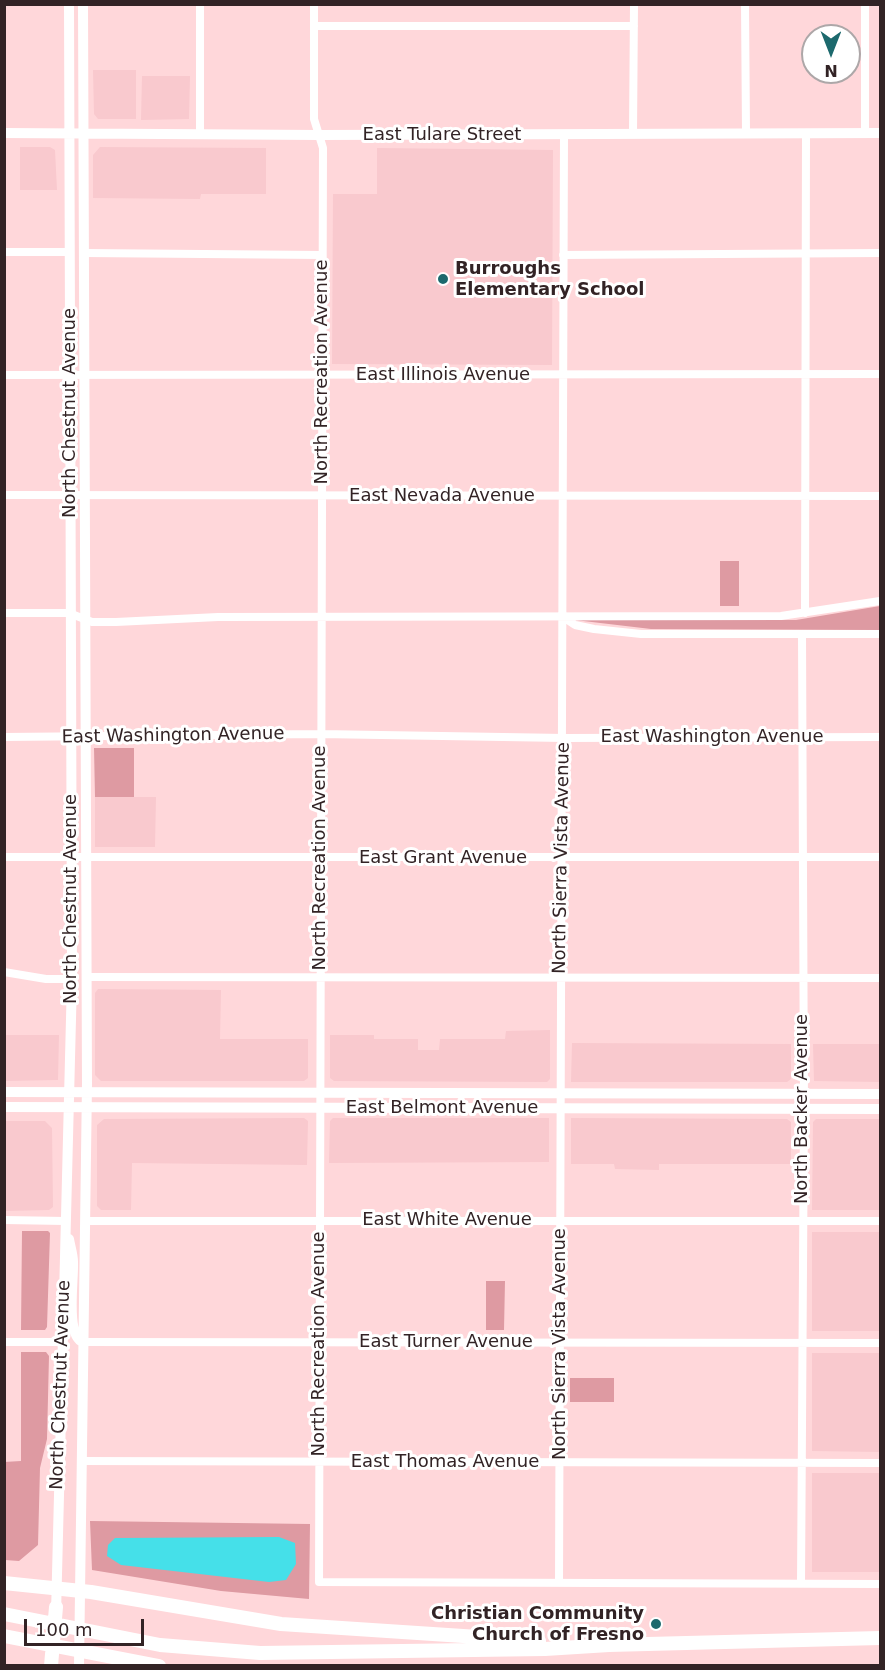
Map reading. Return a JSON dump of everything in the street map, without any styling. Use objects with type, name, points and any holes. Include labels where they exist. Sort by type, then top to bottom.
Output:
[{"type":"highway","points":[[4,1583],[79,1591],[281,1624],[609,1645]]},
{"type":"highway","points":[[51,1665],[56,1608]]},
{"type":"highway","points":[[11,1616],[115,1638],[209,1650],[309,1654],[880,1638]]},
{"type":"highway","points":[[4,1636],[115,1659],[159,1665]]},
{"type":"main road","name":"North Chestnut Avenue","points":[[56,1665],[72,979],[69,613],[69,4]]},
{"type":"main road","name":"North Chestnut Avenue","points":[[79,1665],[82,1342],[86,1221],[83,4]]},
{"type":"main road","name":"East Tulare Street","points":[[4,133],[320,135],[880,133]]},
{"type":"main road","points":[[70,252],[77,257],[78,298],[85,313]]},
{"type":"main road","name":"East Belmont Avenue","points":[[4,1092],[880,1094]]},
{"type":"main road","name":"East Belmont Avenue","points":[[4,1107],[880,1109]]},
{"type":"main road","points":[[65,1221],[73,1260],[72,1326],[75,1336],[82,1342]]},
{"type":"street","points":[[200,4],[200,134]]},
{"type":"street","name":"North Recreation Avenue","points":[[314,4],[314,119],[323,148],[319,1582],[559,1583]]},
{"type":"street","points":[[633,133],[634,4]]},
{"type":"street","points":[[745,4],[746,133]]},
{"type":"street","points":[[865,4],[865,133]]},
{"type":"street","points":[[314,26],[634,26]]},
{"type":"street","name":"North Sierra Vista Avenue","points":[[559,1583],[564,738],[564,134]]},
{"type":"street","points":[[805,613],[806,134]]},
{"type":"street","points":[[4,252],[70,252]]},
{"type":"street","points":[[85,253],[322,255]]},
{"type":"street","points":[[563,255],[880,253]]},
{"type":"street","name":"East Illinois Avenue","points":[[4,375],[880,374]]},
{"type":"street","name":"East Nevada Avenue","points":[[4,495],[880,496]]},
{"type":"street","points":[[4,612],[69,613],[92,622],[320,616],[781,616],[880,601]]},
{"type":"street","points":[[563,617],[575,625],[641,634],[880,634]]},
{"type":"street","name":"North Backer Avenue","points":[[801,1583],[804,1109],[801,855],[802,634]]},
{"type":"street","name":"East Washington Avenue","points":[[4,737],[320,734],[564,738],[880,737]]},
{"type":"street","name":"East Grant Avenue","points":[[4,857],[880,856]]},
{"type":"street","points":[[4,972],[72,979]]},
{"type":"street","points":[[86,977],[880,978]]},
{"type":"street","points":[[4,1220],[65,1221]]},
{"type":"street","name":"East White Avenue","points":[[86,1221],[880,1221]]},
{"type":"street","points":[[4,1342],[62,1342]]},
{"type":"street","name":"East Turner Avenue","points":[[82,1342],[880,1343]]},
{"type":"street","name":"East Thomas Avenue","points":[[81,1461],[880,1463]]},
{"type":"street","points":[[559,1583],[880,1584]]},
{"type":"shaded area","points":[[93,70],[136,70],[136,119],[98,119],[94,114]]},
{"type":"shaded area","points":[[142,76],[190,76],[189,119],[141,120]]},
{"type":"shaded area","points":[[20,147],[50,147],[55,150],[57,190],[20,190]]},
{"type":"shaded area","points":[[100,147],[266,148],[266,194],[201,194],[200,199],[93,198],[93,155]]},
{"type":"shaded area","name":"Burroughs Elementary School","points":[[377,148],[553,150],[552,365],[332,364],[333,194],[377,194]]},
{"type":"shaded area","points":[[720,561],[739,561],[739,606],[720,606]]},
{"type":"shaded area","points":[[880,606],[880,630],[651,629],[575,620],[796,620]]},
{"type":"shaded area","points":[[94,748],[134,748],[134,797],[95,797]]},
{"type":"shaded area","points":[[95,797],[156,797],[155,847],[95,847]]},
{"type":"shaded area","points":[[98,989],[221,990],[220,1039],[308,1039],[308,1078],[304,1081],[101,1081],[95,1075],[95,993]]},
{"type":"shaded area","points":[[550,1030],[550,1079],[547,1082],[334,1081],[330,1078],[330,1035],[374,1035],[374,1039],[418,1039],[418,1050],[439,1050],[440,1039],[505,1039],[506,1031]]},
{"type":"shaded area","points":[[5,1035],[59,1035],[58,1080],[5,1081]]},
{"type":"shaded area","points":[[572,1043],[791,1044],[791,1079],[787,1082],[571,1082]]},
{"type":"shaded area","points":[[813,1044],[880,1044],[880,1082],[814,1081]]},
{"type":"shaded area","points":[[304,1118],[308,1121],[307,1165],[132,1163],[131,1210],[101,1210],[97,1206],[97,1125],[104,1119]]},
{"type":"shaded area","points":[[333,1118],[549,1118],[549,1162],[329,1163],[330,1121]]},
{"type":"shaded area","points":[[571,1118],[787,1119],[791,1122],[791,1164],[659,1164],[659,1170],[615,1169],[614,1164],[571,1164]]},
{"type":"shaded area","points":[[816,1119],[880,1119],[880,1210],[812,1210],[813,1122]]},
{"type":"shaded area","points":[[4,1121],[45,1121],[52,1128],[53,1207],[49,1210],[5,1211]]},
{"type":"shaded area","points":[[22,1231],[48,1231],[50,1233],[47,1327],[45,1330],[21,1330]]},
{"type":"shaded area","points":[[812,1232],[880,1232],[880,1331],[812,1331]]},
{"type":"shaded area","points":[[486,1281],[505,1281],[504,1330],[486,1330]]},
{"type":"shaded area","points":[[21,1352],[46,1352],[49,1356],[47,1439],[40,1468],[38,1545],[19,1561],[5,1560],[4,1462],[21,1461]]},
{"type":"shaded area","points":[[812,1353],[880,1353],[880,1452],[812,1451]]},
{"type":"shaded area","points":[[570,1378],[614,1378],[614,1402],[570,1402]]},
{"type":"shaded area","points":[[812,1473],[880,1473],[880,1572],[812,1572]]},
{"type":"shaded area","points":[[90,1521],[310,1524],[309,1599],[221,1591],[92,1570]]},
{"type":"water","points":[[279,1537],[295,1543],[296,1564],[286,1580],[269,1582],[121,1565],[107,1556],[108,1545],[115,1538]]},
{"type":"place","name":"Burroughs Elementary School","points":[[443,279]]},
{"type":"place","name":"Christian Community Church of Fresno","points":[[656,1624]]}]
